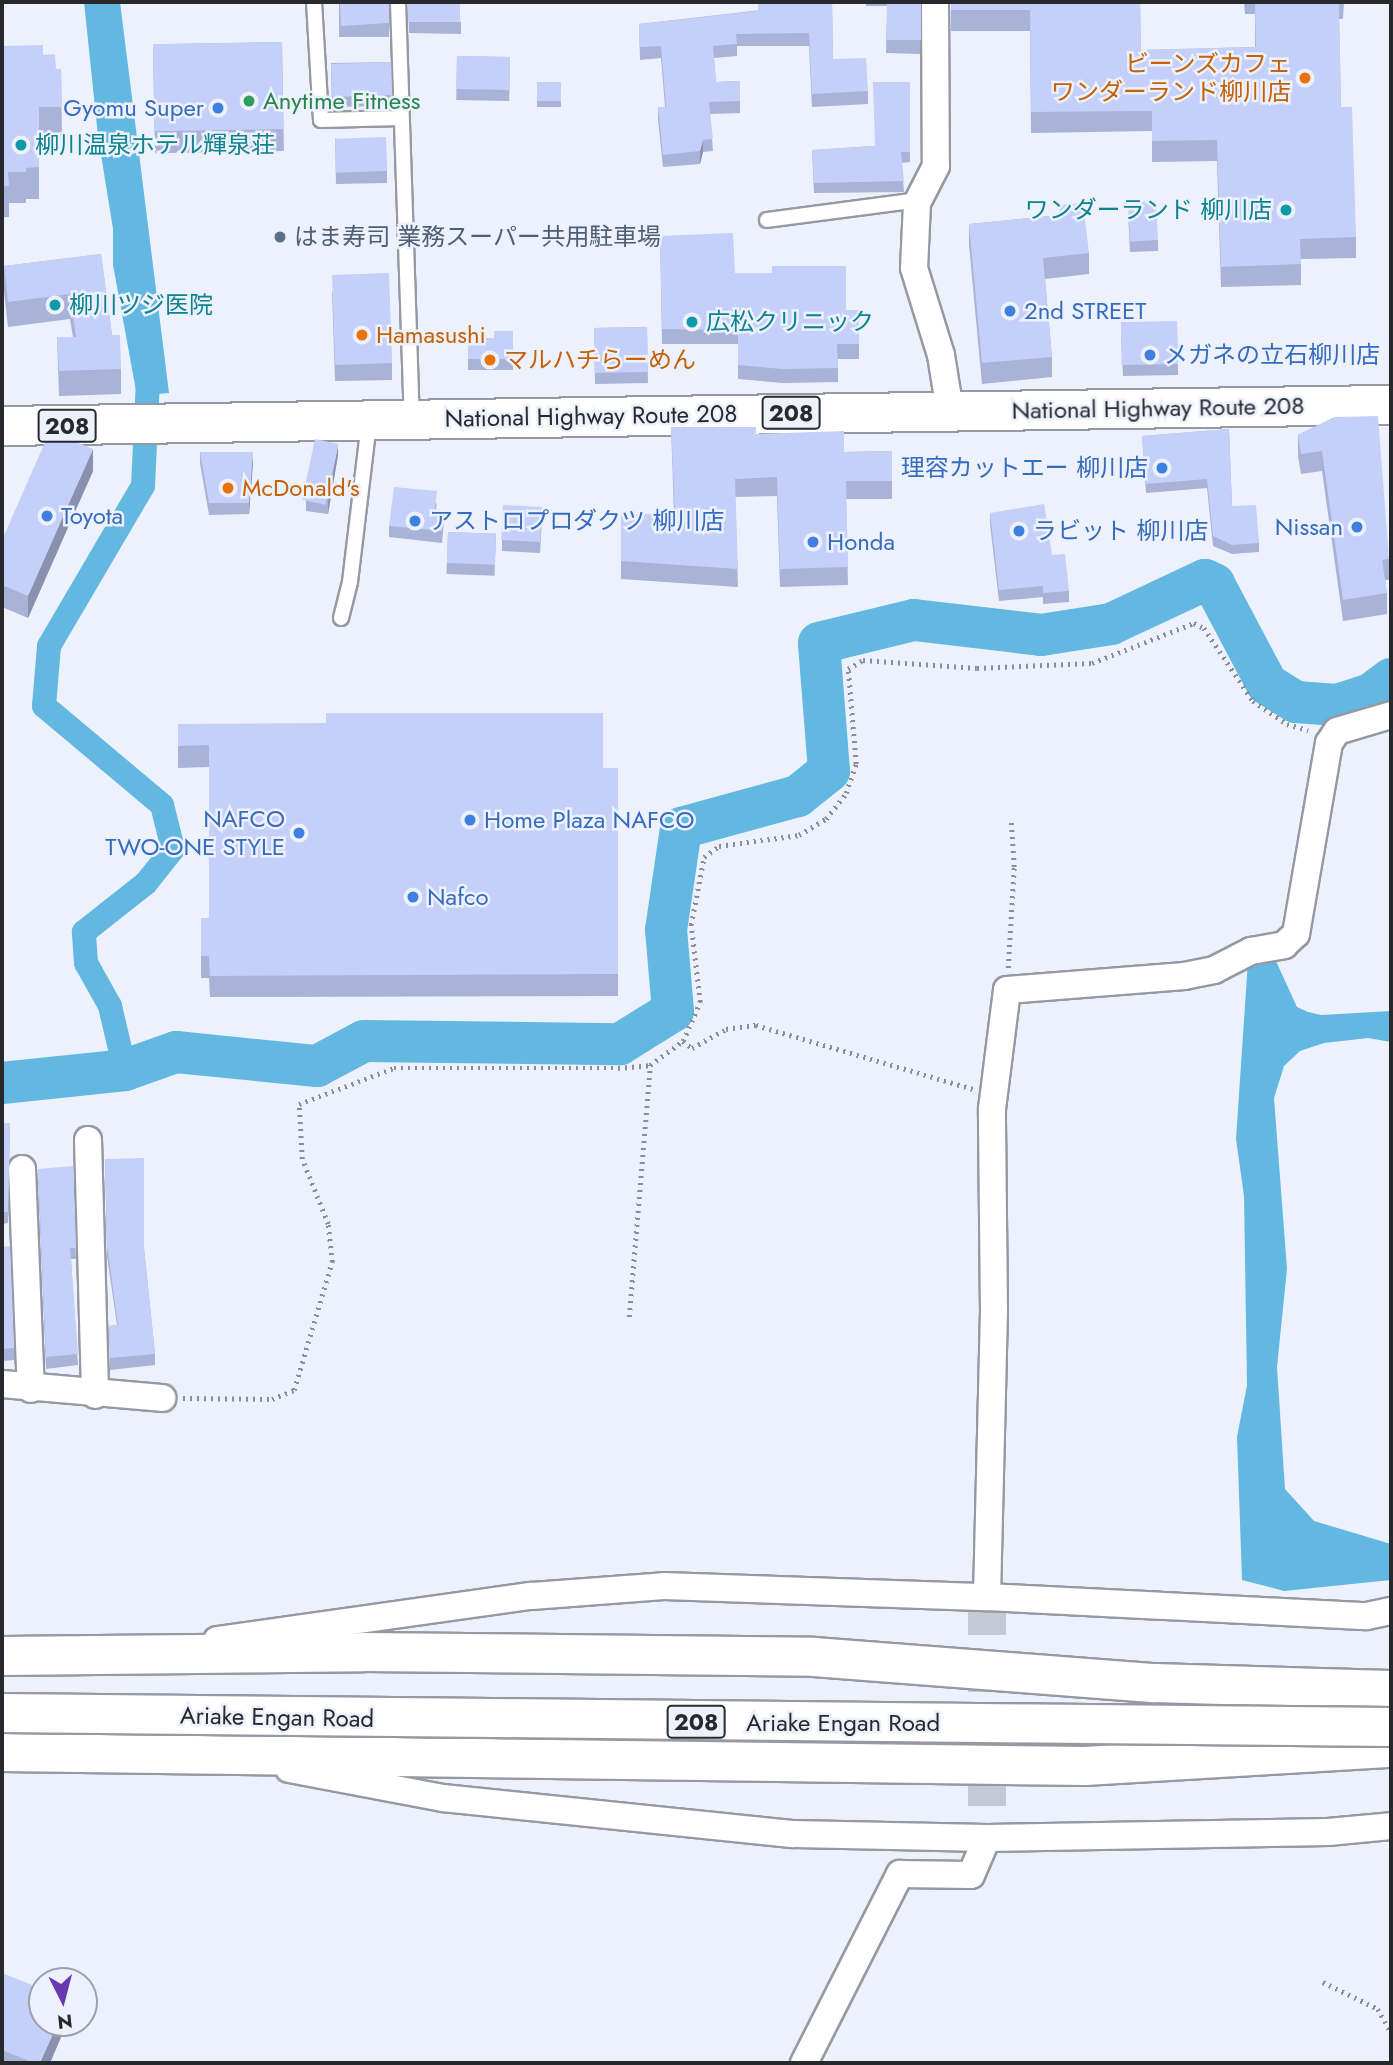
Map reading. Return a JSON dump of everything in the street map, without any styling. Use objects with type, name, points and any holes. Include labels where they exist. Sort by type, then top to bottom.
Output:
[{"type":"highway","name":"National Highway Route 208","points":[[2,426],[1391,405]]},
{"type":"highway","points":[[2,1656],[136,1654],[814,1657],[1155,1683],[1391,1690]]},
{"type":"highway","name":"Ariake Engan Road","points":[[2,1713],[1391,1727]]},
{"type":"highway","name":"Ariake Engan Road","points":[[2,1726],[1391,1741]]},
{"type":"highway","points":[[2,1752],[225,1757],[1085,1766],[1391,1748]]},
{"type":"street","points":[[935,2],[936,166],[918,200],[914,268],[941,355],[950,411]]},
{"type":"street","points":[[987,1597],[994,1094],[1007,990],[1185,976],[1291,940],[1296,934],[1329,743],[1337,731],[1391,715]]},
{"type":"street","points":[[88,1140],[95,1395]]},
{"type":"street","points":[[22,1169],[31,1389]]},
{"type":"street","points":[[2,1384],[95,1395],[162,1398]]},
{"type":"street","points":[[136,1654],[449,1607],[664,1586],[987,1597],[1367,1616],[1391,1611]]},
{"type":"street","points":[[225,1757],[443,1798],[794,1834],[987,1838],[1328,1832],[1391,1826]]},
{"type":"street","points":[[804,2063],[900,1874],[971,1875],[987,1838]]},
{"type":"lane","points":[[314,2],[321,120],[401,118]]},
{"type":"lane","points":[[398,2],[412,418]]},
{"type":"lane","points":[[767,220],[918,200]]},
{"type":"lane","points":[[341,618],[350,582],[369,421]]},
{"type":"path","points":[[162,1398],[272,1399],[294,1390],[332,1262],[328,1224],[302,1159],[299,1104],[394,1068],[650,1065],[683,1041],[700,1002],[691,925],[704,857],[719,846],[799,835],[826,818],[846,793],[856,764],[848,669],[863,660],[977,668],[1092,663],[1194,623],[1204,628],[1253,701],[1287,724],[1311,731],[1337,731]]},
{"type":"path","points":[[1007,990],[1014,867],[1011,820]]},
{"type":"path","points":[[683,1041],[692,1048],[726,1029],[756,1026],[994,1094]]},
{"type":"path","points":[[629,1317],[650,1065]]},
{"type":"path","points":[[1323,1982],[1378,2009],[1391,2032]]},
{"type":"water","points":[[84,2],[120,2],[169,393],[137,396],[113,265],[113,229],[98,136]]},
{"type":"water","points":[[1275,959],[1297,1007],[1308,1012],[1321,1015],[1391,1011],[1391,1042],[1368,1038],[1324,1043],[1300,1051],[1284,1066],[1274,1098],[1287,1269],[1277,1367],[1285,1489],[1314,1521],[1391,1544],[1391,1580],[1284,1591],[1242,1580],[1237,1437],[1247,1385],[1244,1196],[1236,1139],[1248,961]]},
{"type":"building","points":[[340,2],[389,2],[389,23],[341,26]]},
{"type":"building","points":[[408,2],[460,2],[460,22],[408,22]]},
{"type":"building","points":[[758,2],[832,2],[833,59],[866,58],[868,91],[812,94],[809,33],[736,34],[737,44],[713,46],[716,82],[740,81],[740,101],[709,102],[713,139],[703,140],[700,151],[663,155],[658,107],[666,107],[661,46],[640,47],[639,24],[758,11]]},
{"type":"building","points":[[887,2],[921,2],[921,40],[887,40]]},
{"type":"building","name":"ワンダーランド 柳川店","points":[[951,2],[1140,2],[1141,50],[1256,47],[1255,2],[1339,2],[1341,107],[1352,107],[1356,237],[1300,239],[1301,264],[1221,267],[1217,140],[1152,141],[1152,111],[1031,112],[1030,10],[951,10]]},
{"type":"building","name":"Gyomu Super","points":[[282,42],[284,129],[155,131],[153,44]]},
{"type":"building","name":"柳川温泉ホテル輝泉荘","points":[[43,45],[43,55],[55,54],[56,69],[61,69],[62,107],[39,107],[39,167],[26,168],[26,172],[8,172],[9,186],[2,186],[2,46]]},
{"type":"building","points":[[457,56],[510,57],[509,90],[456,89]]},
{"type":"building","points":[[391,62],[392,95],[332,97],[331,64]]},
{"type":"building","points":[[537,82],[561,82],[561,101],[537,101]]},
{"type":"building","points":[[873,82],[910,82],[910,152],[901,152],[904,181],[814,183],[812,150],[875,146]]},
{"type":"building","points":[[386,137],[387,171],[336,173],[335,139]]},
{"type":"building","points":[[1156,201],[1158,240],[1130,241],[1128,202]]},
{"type":"building","name":"2nd STREET","points":[[1083,203],[1089,253],[1043,258],[1052,357],[982,363],[969,224],[1061,215],[1060,205]]},
{"type":"building","points":[[733,233],[735,273],[772,273],[772,266],[846,266],[846,310],[859,310],[859,344],[837,344],[838,368],[783,369],[738,365],[738,330],[662,329],[660,236]]},
{"type":"building","points":[[101,254],[112,335],[120,335],[121,369],[59,371],[57,337],[76,337],[70,294],[8,302],[4,266]]},
{"type":"building","name":"Hamasushi","points":[[389,273],[392,363],[335,365],[332,275]]},
{"type":"building","name":"メガネの立石柳川店","points":[[1177,321],[1178,364],[1122,365],[1121,322]]},
{"type":"building","points":[[647,327],[648,372],[595,373],[594,328]]},
{"type":"building","points":[[494,331],[513,331],[513,359],[468,359],[468,338],[494,338]]},
{"type":"building","name":"Nissan","points":[[1378,416],[1389,559],[1382,560],[1387,593],[1343,600],[1322,451],[1301,454],[1298,435],[1335,417]]},
{"type":"building","points":[[671,427],[756,427],[756,434],[844,431],[844,452],[892,451],[892,481],[846,481],[848,567],[780,569],[777,477],[735,479],[738,569],[621,561],[621,515],[675,513]]},
{"type":"building","points":[[1229,429],[1232,506],[1256,505],[1259,543],[1232,545],[1213,536],[1207,479],[1146,484],[1142,436]]},
{"type":"building","name":"Toyota","points":[[50,431],[93,449],[28,596],[2,585],[2,540]]},
{"type":"building","points":[[315,439],[338,444],[326,505],[302,500]]},
{"type":"building","name":"McDonald's","points":[[200,452],[253,452],[249,503],[209,503]]},
{"type":"building","name":"アストロプロダクツ 柳川店","points":[[394,487],[437,491],[435,509],[444,510],[442,531],[389,526]]},
{"type":"building","points":[[1044,504],[1052,555],[1065,554],[1069,591],[1043,593],[1043,586],[999,590],[990,513]]},
{"type":"building","points":[[503,505],[542,507],[540,542],[501,540]]},
{"type":"building","points":[[448,532],[496,534],[495,565],[447,563]]},
{"type":"building","name":"Nafco","points":[[326,713],[603,713],[603,768],[618,768],[618,974],[210,976],[209,956],[201,956],[201,918],[209,918],[209,745],[178,746],[178,724],[326,723]]},
{"type":"building","points":[[10,1123],[8,1212],[2,1212],[2,1124]]},
{"type":"building","points":[[144,1158],[144,1248],[155,1354],[110,1358],[109,1326],[118,1325],[107,1245],[105,1159]]},
{"type":"building","points":[[73,1166],[76,1248],[70,1248],[78,1354],[46,1357],[38,1169]]},
{"type":"building","points":[[10,1246],[14,1348],[2,1349],[2,1247]]},
{"type":"building","points":[[2,1973],[28,1983],[28,2037],[52,2037],[40,2063],[2,2050]]},
{"type":"waterway","points":[[125,1070],[110,1006],[86,963],[84,932],[146,883],[173,849],[162,805],[44,706],[49,646],[143,486],[149,361]]},
{"type":"waterway","points":[[2,1083],[125,1070],[176,1052],[317,1066],[364,1041],[620,1044],[673,1011],[666,930],[681,828],[798,796],[829,771],[819,643],[914,620],[1041,635],[1111,624],[1205,580],[1214,584],[1267,684],[1296,702],[1337,705],[1371,694],[1391,679]]},
{"type":"tunnel","points":[[987,1597],[987,1838]]},
{"type":"place","name":"ビーンズカフェ ワンダーランド柳川店","points":[[1305,78]]},
{"type":"place","name":"Anytime Fitness","points":[[249,101]]},
{"type":"place","name":"Gyomu Super","points":[[218,108]]},
{"type":"place","name":"柳川温泉ホテル輝泉荘","points":[[21,145]]},
{"type":"place","name":"ワンダーランド 柳川店","points":[[1286,210]]},
{"type":"place","name":"はま寿司 業務スーパー共用駐車場","points":[[280,237]]},
{"type":"place","name":"柳川ツジ医院","points":[[55,305]]},
{"type":"place","name":"2nd STREET","points":[[1010,311]]},
{"type":"place","name":"広松クリニック","points":[[692,322]]},
{"type":"place","name":"Hamasushi","points":[[362,335]]},
{"type":"place","name":"メガネの立石柳川店","points":[[1150,355]]},
{"type":"place","name":"マルハチらーめん","points":[[490,360]]},
{"type":"place","name":"理容カットエー 柳川店","points":[[1162,468]]},
{"type":"place","name":"McDonald's","points":[[228,488]]},
{"type":"place","name":"Toyota","points":[[47,516]]},
{"type":"place","name":"アストロプロダクツ 柳川店","points":[[415,521]]},
{"type":"place","name":"Nissan","points":[[1357,527]]},
{"type":"place","name":"ラビット 柳川店","points":[[1019,531]]},
{"type":"place","name":"Honda","points":[[813,542]]},
{"type":"place","name":"Home Plaza NAFCO","points":[[470,820]]},
{"type":"place","name":"NAFCO TWO-ONE STYLE","points":[[299,833]]},
{"type":"place","name":"Nafco","points":[[413,897]]}]
